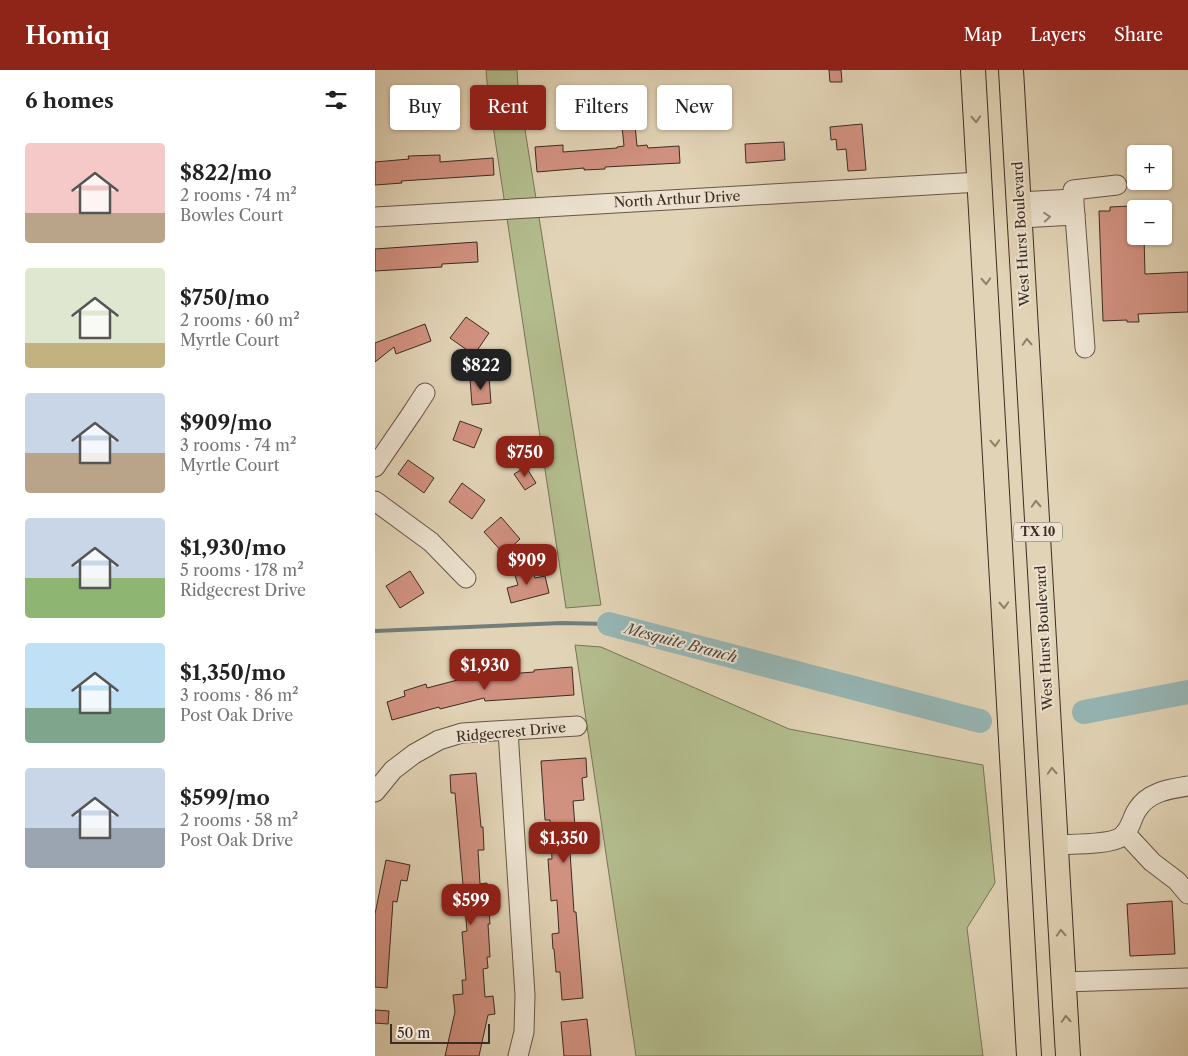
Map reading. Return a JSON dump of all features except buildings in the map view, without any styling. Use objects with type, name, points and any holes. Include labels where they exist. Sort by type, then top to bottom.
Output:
[{"type":"main road","name":"TX 10","points":[[973,70],[1029,1056]]},
{"type":"main road","name":"West Hurst Boulevard","points":[[1011,70],[1068,1056]]},
{"type":"main road","points":[[1025,984],[1064,982]]},
{"type":"street","name":"North Arthur Drive","points":[[375,217],[980,182]]},
{"type":"street","points":[[1085,348],[1073,190],[1117,185]]},
{"type":"street","points":[[1019,210],[1074,207]]},
{"type":"street","points":[[375,467],[425,393]]},
{"type":"street","points":[[375,501],[431,542],[466,578]]},
{"type":"street","name":"Ridgecrest Drive","points":[[376,787],[393,770],[414,754],[439,740],[462,733],[577,726]]},
{"type":"street","points":[[508,731],[525,995],[524,1032],[519,1056]]},
{"type":"street","points":[[1056,845],[1098,843],[1121,837],[1128,830],[1137,809],[1151,796],[1160,791],[1188,786]]},
{"type":"street","points":[[1125,833],[1152,862],[1177,881],[1188,894]]},
{"type":"street","points":[[1064,982],[1188,978]]},
{"type":"green space","points":[[486,70],[517,70],[518,85],[487,85]]},
{"type":"green space","points":[[494,130],[525,130],[601,605],[566,608]]},
{"type":"green space","points":[[575,645],[601,647],[789,729],[983,765],[995,883],[967,928],[983,1056],[636,1056]]},
{"type":"waterway","name":"Mesquite Branch","points":[[375,631],[562,623],[609,624]]},
{"type":"waterway","name":"Mesquite Branch","points":[[609,624],[980,721]]},
{"type":"waterway","name":"Mesquite Branch","points":[[1084,712],[1188,692]]}]
